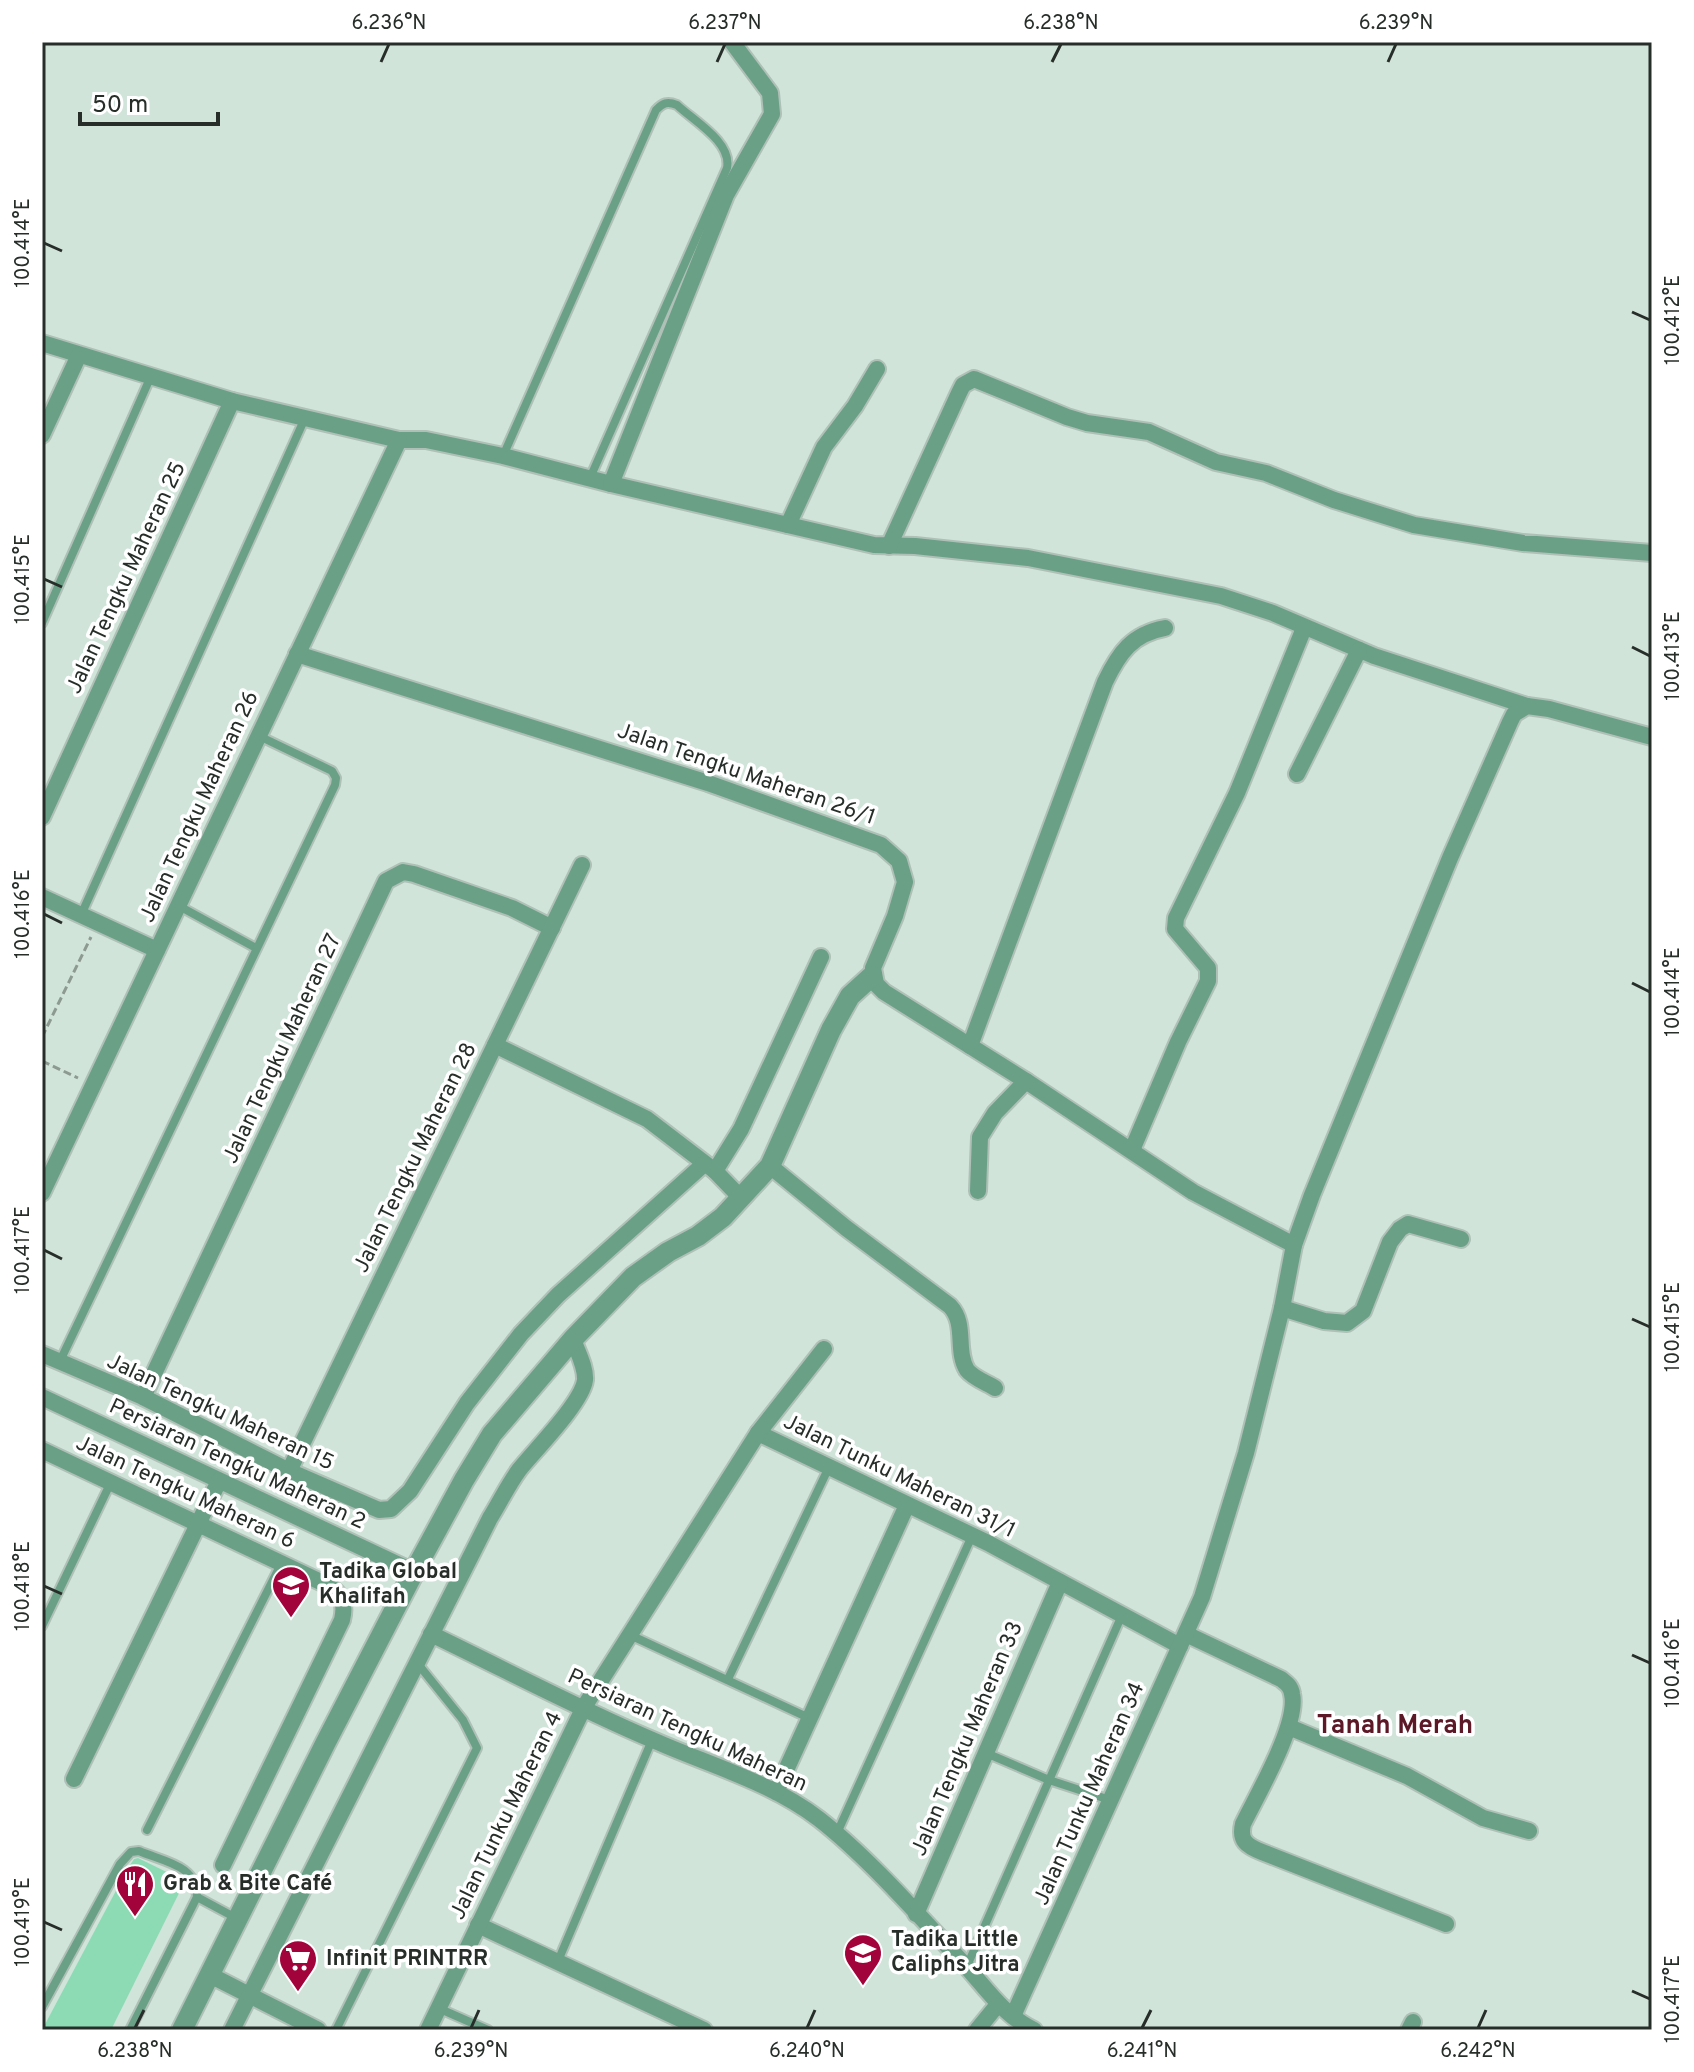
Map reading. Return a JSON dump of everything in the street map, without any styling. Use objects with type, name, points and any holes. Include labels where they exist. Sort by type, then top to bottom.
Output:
[{"type":"street","points":[[611,484],[726,195],[772,114],[770,93],[732,42]]},
{"type":"street","points":[[42,343],[232,401],[399,440],[426,440],[503,456],[788,525],[889,546],[925,546],[1028,558],[1221,596],[1273,613],[1359,650],[1527,706],[1652,737]]},
{"type":"street","points":[[42,435],[79,355]]},
{"type":"street","points":[[788,525],[824,447],[855,406],[877,369]]},
{"type":"street","points":[[889,546],[963,385],[974,379],[1067,417],[1149,432],[1216,462],[1266,473],[1334,500],[1414,525],[1523,543],[1652,553]]},
{"type":"street","name":"Jalan Tengku Maheran 25","points":[[42,817],[232,401]]},
{"type":"street","name":"Jalan Tengku Maheran 26","points":[[42,1193],[47,1170],[93,1085],[399,440]]},
{"type":"street","points":[[970,1046],[1105,682],[1126,644],[1153,630],[1165,628]]},
{"type":"street","points":[[1132,1150],[1208,981],[1208,968],[1175,929],[1176,918],[1237,793],[1304,628]]},
{"type":"street","points":[[1297,774],[1359,650]]},
{"type":"street","name":"Jalan Tengku Maheran 26/1","points":[[297,654],[708,783],[881,845],[899,861],[905,882],[872,976]]},
{"type":"street","name":"Jalan Tunku Maheran 34","points":[[977,2030],[987,2016],[1007,2011],[1110,1800],[1202,1597],[1246,1453],[1282,1308],[1294,1245],[1450,858],[1514,714],[1527,706]]},
{"type":"street","name":"Jalan Tengku Maheran 28","points":[[289,1471],[582,865]]},
{"type":"street","name":"Jalan Tengku Maheran 27","points":[[143,1397],[386,881],[403,872],[414,874],[512,908],[552,928]]},
{"type":"street","points":[[42,897],[157,950]]},
{"type":"street","points":[[710,1168],[741,1129],[821,957]]},
{"type":"street","points":[[182,2030],[414,1572],[492,1434],[573,1339],[633,1277],[668,1252],[698,1236],[741,1198],[770,1166],[831,1030],[850,996],[872,976],[884,992],[1026,1081],[1193,1192],[1294,1245]]},
{"type":"street","points":[[495,1045],[647,1119],[710,1168],[741,1198]]},
{"type":"street","points":[[978,1191],[980,1137],[995,1113],[1026,1081]]},
{"type":"street","points":[[770,1166],[950,1306],[957,1313],[960,1324],[965,1367],[995,1388]]},
{"type":"street","name":"Jalan Tengku Maheran 15","points":[[42,1354],[143,1397],[289,1471],[379,1510],[391,1509],[410,1491],[467,1403],[531,1324],[595,1261],[710,1168]]},
{"type":"street","points":[[1282,1308],[1324,1321],[1347,1323],[1363,1311],[1390,1242],[1400,1229],[1408,1224],[1461,1239]]},
{"type":"street","points":[[232,2030],[490,1518],[518,1472],[581,1391],[584,1367],[573,1339]]},
{"type":"street","points":[[758,1433],[824,1349]]},
{"type":"street","name":"Persiaran Tengku Maheran 2","points":[[42,1397],[414,1572]]},
{"type":"street","name":"Jalan Tunku Maheran 31/1","points":[[584,1707],[758,1433],[972,1536],[1122,1615],[1281,1679],[1293,1694],[1289,1727]]},
{"type":"street","name":"Jalan Tengku Maheran 6","points":[[42,1450],[282,1563],[337,1591],[343,1599],[345,1609],[303,1704],[223,1865]]},
{"type":"street","points":[[74,1779],[219,1481]]},
{"type":"street","points":[[776,1792],[907,1505]]},
{"type":"street","name":"Jalan Tengku Maheran 33","points":[[916,1914],[1060,1582]]},
{"type":"street","name":"Persiaran Tengku Maheran","points":[[431,1634],[652,1740],[776,1792],[811,1813],[837,1834],[1007,2011],[1034,2030]]},
{"type":"street","name":"Jalan Tunku Maheran 4","points":[[428,2030],[584,1707]]},
{"type":"street","points":[[1446,1924],[1262,1852],[1244,1841],[1240,1834],[1243,1824],[1289,1727],[1407,1776],[1483,1818],[1529,1831]]},
{"type":"street","points":[[478,1925],[704,2030]]},
{"type":"street","points":[[210,1975],[318,2030]]},
{"type":"lane","points":[[503,456],[656,110],[669,102],[677,105],[727,151],[729,159],[590,478]]},
{"type":"lane","points":[[42,623],[151,375]]},
{"type":"lane","points":[[81,915],[306,417]]},
{"type":"lane","points":[[59,1363],[335,785],[336,778],[332,771],[259,736]]},
{"type":"lane","points":[[178,905],[256,948]]},
{"type":"lane","points":[[728,1679],[829,1467]]},
{"type":"lane","points":[[42,1626],[111,1481]]},
{"type":"lane","points":[[837,1834],[972,1536]]},
{"type":"lane","points":[[147,1830],[282,1563]]},
{"type":"lane","points":[[967,1967],[1122,1615]]},
{"type":"lane","points":[[630,1635],[809,1718]]},
{"type":"lane","points":[[336,2030],[477,1748],[463,1720],[418,1664]]},
{"type":"lane","points":[[558,1961],[652,1740]]},
{"type":"lane","points":[[986,1753],[1049,1780],[1110,1800]]},
{"type":"lane","points":[[42,2007],[120,1864],[131,1852],[139,1851],[189,1872],[197,1886],[197,1897],[130,2030]]},
{"type":"lane","points":[[197,1897],[237,1919]]},
{"type":"lane","points":[[438,2008],[488,2030]]},
{"type":"path","points":[[42,1037],[93,934]]},
{"type":"path","points":[[42,1061],[93,1085]]},
{"type":"building","points":[[138,1858],[185,1881],[111,2030],[42,2030],[128,1868]]},
{"type":"place","name":"Tadika Global Khalifah","points":[[291,1619]]},
{"type":"place","name":"Grab & Bite Café","points":[[135,1918]]},
{"type":"place","name":"Tadika Little Caliphs Jitra","points":[[863,1987]]},
{"type":"place","name":"Infinit PRINTRR","points":[[298,1993]]},
{"type":"district","name":"Tanah Merah","points":[[1395,1726]]}]
